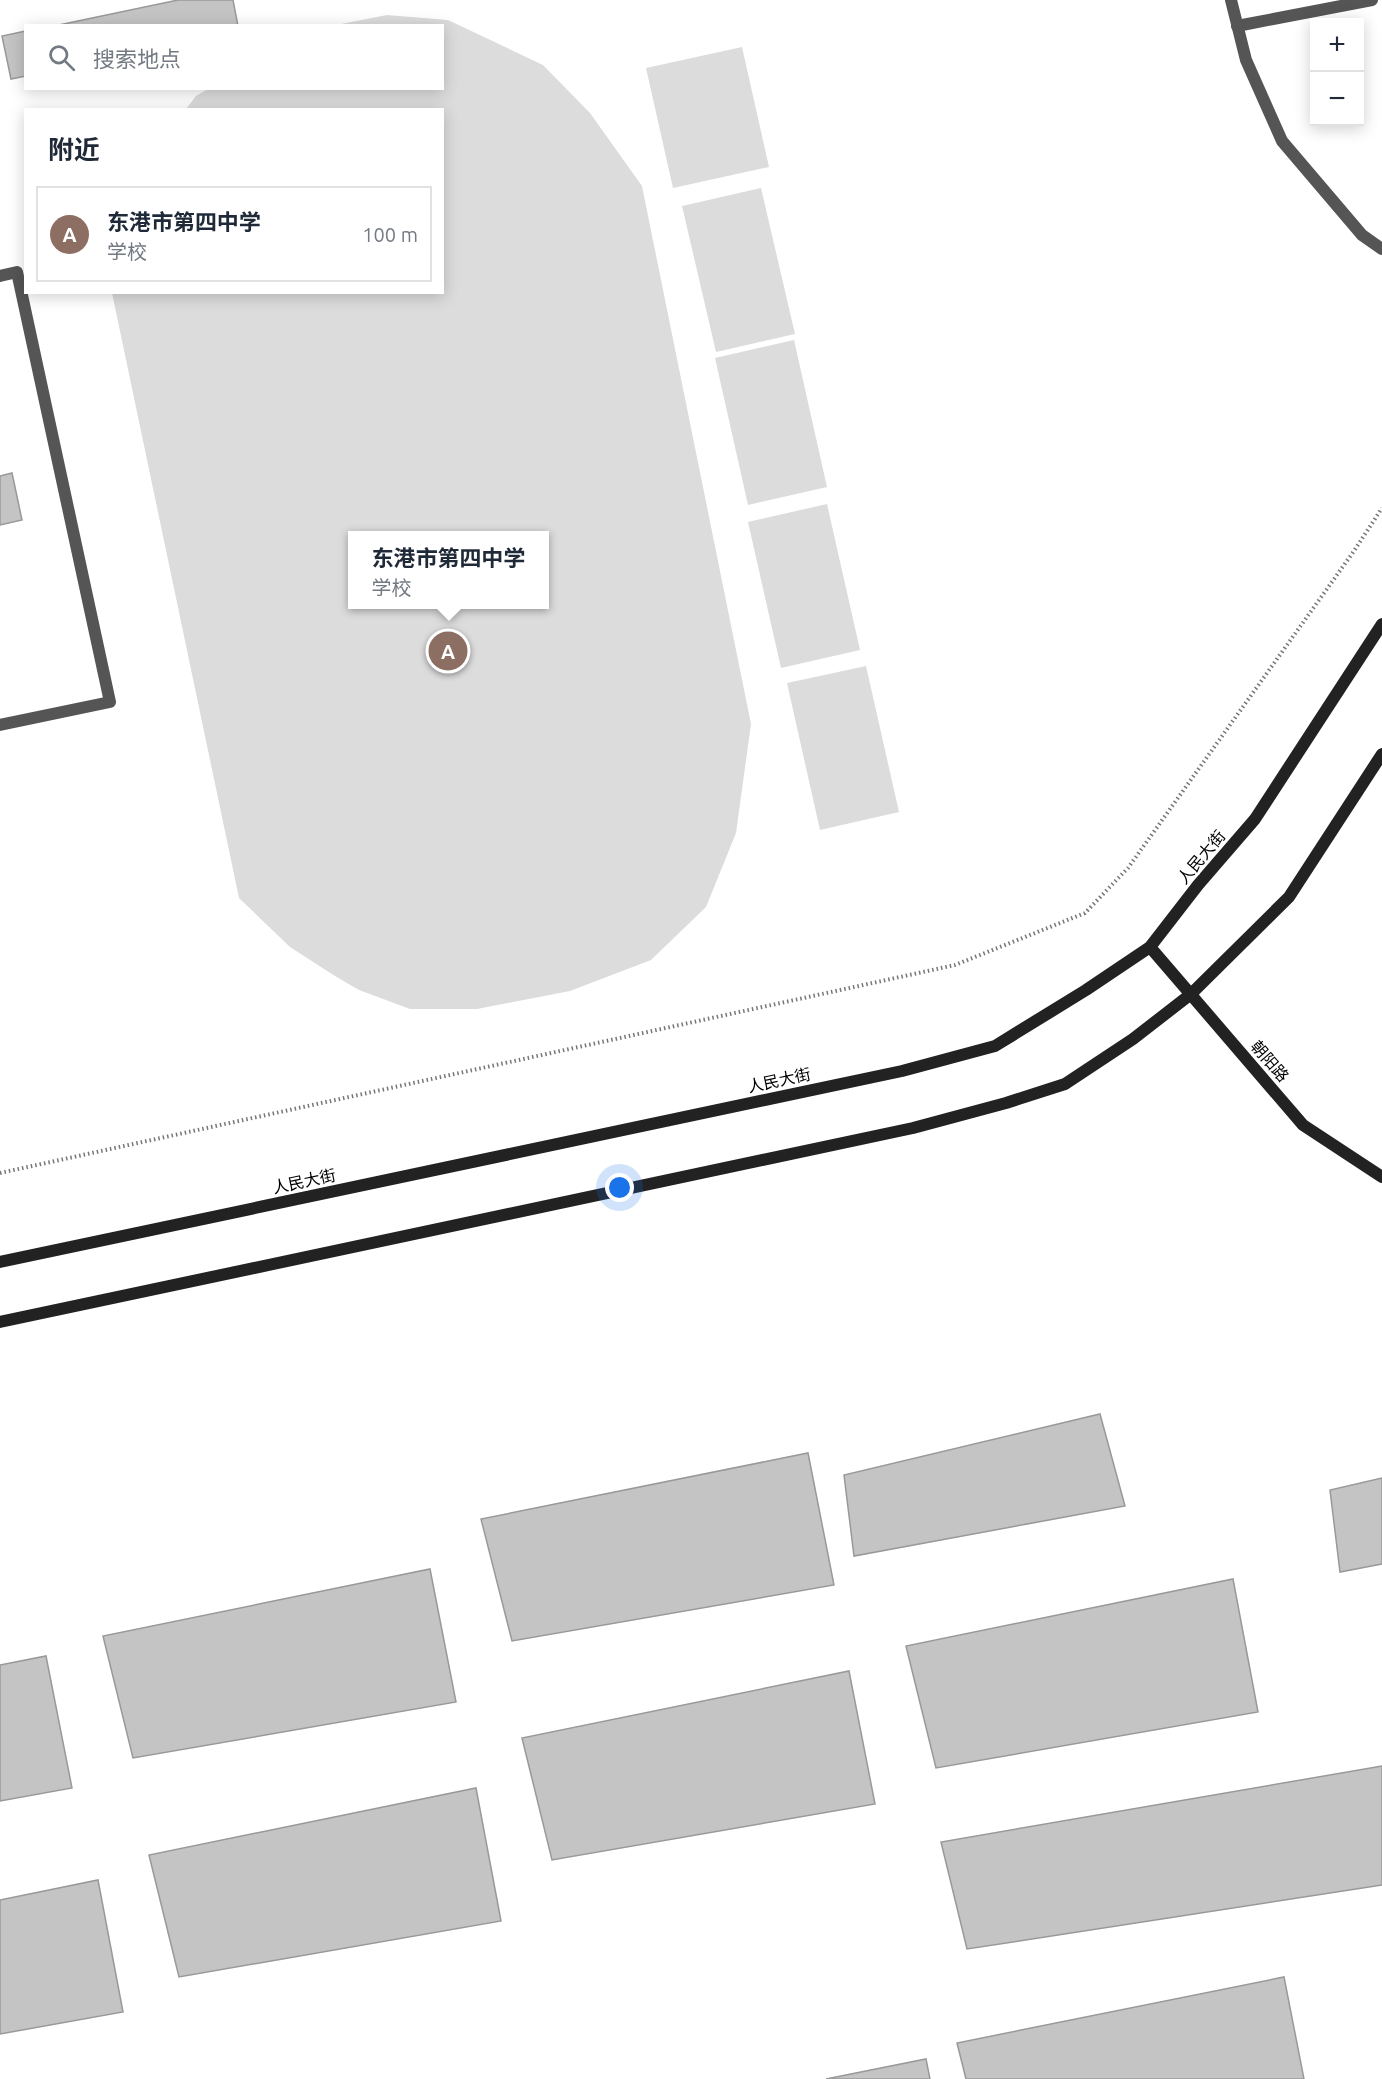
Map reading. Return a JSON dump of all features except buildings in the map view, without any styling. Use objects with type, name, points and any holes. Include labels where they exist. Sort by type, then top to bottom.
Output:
[{"type":"main road","name":"人民大街","points":[[0,1262],[890,1073],[995,1046],[1150,947],[1198,885],[1255,819],[1382,624]]},
{"type":"main road","points":[[0,1322],[913,1128],[1006,1103],[1065,1084],[1134,1039],[1191,994],[1289,897],[1382,754]]},
{"type":"main road","name":"朝阳路","points":[[1150,947],[1303,1125],[1382,1177]]},
{"type":"street","points":[[1231,0],[1246,60],[1282,141],[1362,235],[1382,249]]},
{"type":"street","points":[[1237,26],[1372,0]]},
{"type":"street","points":[[0,276],[17,272],[110,702],[0,725]]},
{"type":"path","points":[[0,1173],[955,965],[1085,913],[1128,868],[1354,551],[1382,508]]},
{"type":"shaded area","points":[[387,15],[448,20],[543,65],[590,113],[642,186],[751,724],[736,833],[706,907],[651,960],[570,991],[477,1009],[410,1009],[359,990],[290,947],[239,898],[112,294],[444,294],[444,108],[187,108],[196,96],[206,90],[444,90],[444,24],[341,24]]},
{"type":"shaded area","points":[[742,47],[769,167],[673,188],[646,68]]},
{"type":"shaded area","points":[[761,188],[795,334],[716,352],[682,206]]},
{"type":"shaded area","points":[[794,340],[827,487],[748,505],[715,358]]},
{"type":"shaded area","points":[[827,504],[860,650],[781,668],[748,522]]},
{"type":"shaded area","points":[[866,666],[899,812],[820,830],[787,683]]},
{"type":"place","name":"东港市第四中学","points":[[448,651]]}]
